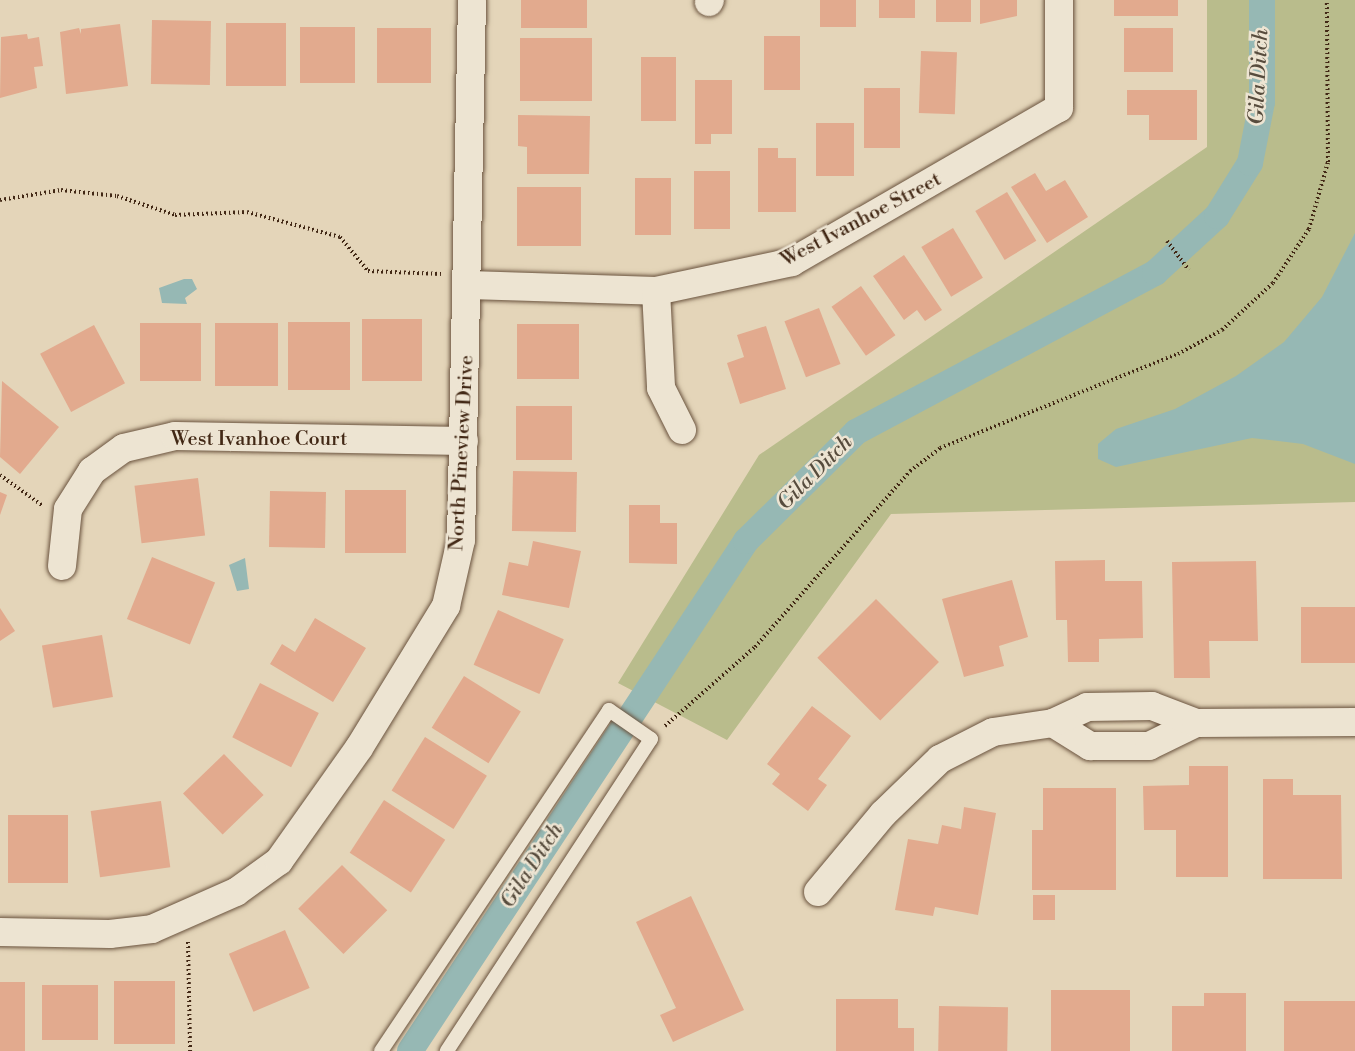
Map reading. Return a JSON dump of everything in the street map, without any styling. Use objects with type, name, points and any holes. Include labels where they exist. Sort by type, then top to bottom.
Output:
[{"type":"street","name":"North Pineview Drive","points":[[194,927],[279,861],[424,648],[446,606],[461,540],[472,0]]},
{"type":"street","name":"West Ivanhoe Street","points":[[468,279],[656,291],[792,262],[1059,108],[1059,0]]},
{"type":"street","points":[[656,291],[661,388],[682,430]]},
{"type":"street","name":"West Ivanhoe Court","points":[[62,566],[68,509],[92,471],[124,448],[175,436],[464,441]]},
{"type":"street","points":[[818,892],[883,814],[940,759],[993,732],[1053,723],[1087,707],[1152,706],[1196,723],[1355,722]]},
{"type":"street","points":[[1053,723],[1090,746],[1149,746],[1196,723]]},
{"type":"street","points":[[0,932],[110,934],[194,927]]},
{"type":"lane","points":[[381,1051],[609,710],[651,739],[447,1051]]},
{"type":"path","points":[[651,739],[755,647],[910,471],[939,448],[1178,354],[1222,330],[1273,284],[1309,229],[1328,162],[1327,0]]},
{"type":"path","points":[[0,200],[61,190],[117,196],[175,215],[248,212],[340,237],[368,271],[468,279]]},
{"type":"path","points":[[1167,241],[1189,270]]},
{"type":"path","points":[[0,475],[67,523]]},
{"type":"path","points":[[190,1051],[187,942],[194,927]]},
{"type":"green space","points":[[1207,0],[1355,0],[1355,502],[891,514],[727,740],[618,683],[759,455],[1207,147]]},
{"type":"water","points":[[1355,233],[1355,464],[1303,444],[1252,438],[1116,467],[1098,459],[1098,444],[1116,429],[1175,409],[1236,376],[1284,342],[1322,297]]},
{"type":"water","points":[[184,279],[192,279],[197,289],[185,298],[187,304],[162,303],[159,288]]},
{"type":"water","points":[[245,558],[249,589],[237,591],[229,565]]},
{"type":"building","points":[[521,0],[587,0],[587,28],[521,28]]},
{"type":"building","points":[[820,0],[856,0],[856,27],[820,27]]},
{"type":"building","points":[[879,0],[915,0],[915,18],[879,18]]},
{"type":"building","points":[[936,0],[971,0],[971,22],[936,22]]},
{"type":"building","points":[[980,0],[1017,0],[1017,16],[980,24]]},
{"type":"building","points":[[1114,0],[1178,0],[1178,16],[1114,16]]},
{"type":"building","points":[[152,20],[211,21],[210,85],[151,84]]},
{"type":"building","points":[[226,23],[286,23],[286,86],[226,86]]},
{"type":"building","points":[[120,24],[128,86],[66,94],[60,32],[79,28],[81,34],[81,29]]},
{"type":"building","points":[[300,27],[355,27],[355,83],[300,83]]},
{"type":"building","points":[[377,28],[431,28],[431,83],[377,83]]},
{"type":"building","points":[[1124,28],[1173,28],[1173,72],[1124,72]]},
{"type":"building","points":[[27,34],[28,39],[39,37],[43,66],[34,67],[37,88],[0,98],[1,37]]},
{"type":"building","points":[[764,36],[800,36],[800,90],[764,90]]},
{"type":"building","points":[[520,38],[592,38],[592,101],[520,101]]},
{"type":"building","points":[[921,51],[957,52],[955,114],[919,113]]},
{"type":"building","points":[[641,57],[676,57],[676,121],[641,121]]},
{"type":"building","points":[[695,80],[732,80],[732,134],[711,134],[711,144],[695,144]]},
{"type":"building","points":[[864,88],[900,88],[900,148],[864,148]]},
{"type":"building","points":[[1127,90],[1197,90],[1197,140],[1149,140],[1149,115],[1127,115]]},
{"type":"building","points":[[518,115],[590,116],[589,174],[527,174],[527,147],[518,146]]},
{"type":"building","points":[[816,123],[854,123],[854,176],[816,176]]},
{"type":"building","points":[[758,148],[778,148],[778,158],[796,158],[796,212],[758,212]]},
{"type":"building","points":[[694,171],[730,171],[730,229],[694,229]]},
{"type":"building","points":[[1035,173],[1046,191],[1065,180],[1088,217],[1047,243],[1011,187]]},
{"type":"building","points":[[635,178],[671,178],[671,235],[635,235]]},
{"type":"building","points":[[517,187],[581,187],[581,246],[517,246]]},
{"type":"building","points":[[1007,192],[1036,241],[1005,260],[975,211]]},
{"type":"building","points":[[953,228],[983,278],[951,297],[921,247]]},
{"type":"building","points":[[904,255],[942,310],[925,321],[917,310],[904,320],[873,276]]},
{"type":"building","points":[[861,286],[895,335],[866,356],[832,307]]},
{"type":"building","points":[[819,308],[841,364],[806,377],[784,321]]},
{"type":"building","points":[[362,319],[422,319],[422,381],[362,381]]},
{"type":"building","points":[[288,322],[350,322],[350,390],[288,390]]},
{"type":"building","points":[[140,323],[201,323],[201,381],[140,381]]},
{"type":"building","points":[[215,323],[278,323],[278,386],[215,386]]},
{"type":"building","points":[[517,324],[579,324],[579,379],[517,379]]},
{"type":"building","points":[[94,325],[125,383],[71,412],[40,354]]},
{"type":"building","points":[[766,326],[786,389],[740,404],[727,363],[744,357],[737,335]]},
{"type":"building","points":[[2,381],[59,427],[20,474],[0,457]]},
{"type":"building","points":[[516,406],[572,406],[572,460],[516,460]]},
{"type":"building","points":[[513,471],[577,472],[576,532],[512,531]]},
{"type":"building","points":[[198,478],[205,536],[142,543],[134,486]]},
{"type":"building","points":[[345,490],[406,490],[406,553],[345,553]]},
{"type":"building","points":[[270,491],[326,492],[325,548],[269,547]]},
{"type":"building","points":[[0,492],[7,495],[0,515]]},
{"type":"building","points":[[629,505],[660,505],[660,523],[677,523],[677,564],[629,563]]},
{"type":"building","points":[[533,541],[581,551],[569,608],[502,595],[509,562],[528,566]]},
{"type":"building","points":[[152,557],[215,582],[190,645],[127,619]]},
{"type":"building","points":[[1105,560],[1105,581],[1142,581],[1143,638],[1099,639],[1099,662],[1068,662],[1067,620],[1056,620],[1055,561]]},
{"type":"building","points":[[1256,561],[1258,641],[1209,641],[1210,678],[1174,678],[1172,562]]},
{"type":"building","points":[[1012,580],[1028,637],[999,646],[1004,666],[964,677],[942,599]]},
{"type":"building","points":[[876,599],[939,662],[880,721],[817,658]]},
{"type":"building","points":[[1301,607],[1355,607],[1355,663],[1301,663]]},
{"type":"building","points":[[0,608],[15,631],[0,641]]},
{"type":"building","points":[[498,610],[564,639],[539,694],[474,665]]},
{"type":"building","points":[[315,618],[366,648],[333,702],[270,664],[282,644],[295,652]]},
{"type":"building","points":[[102,635],[113,697],[53,708],[42,646]]},
{"type":"building","points":[[464,676],[521,712],[488,763],[432,728]]},
{"type":"building","points":[[260,683],[319,713],[291,767],[232,737]]},
{"type":"building","points":[[812,706],[851,736],[818,779],[827,785],[808,811],[772,784],[780,774],[767,764]]},
{"type":"building","points":[[425,737],[487,776],[454,829],[392,790]]},
{"type":"building","points":[[224,754],[264,795],[223,835],[183,794]]},
{"type":"building","points":[[1189,766],[1228,766],[1228,877],[1176,877],[1176,830],[1144,830],[1143,786],[1189,785]]},
{"type":"building","points":[[1263,779],[1293,779],[1293,795],[1341,795],[1342,879],[1263,879]]},
{"type":"building","points":[[1043,788],[1116,788],[1116,890],[1032,890],[1032,830],[1043,830]]},
{"type":"building","points":[[384,800],[445,840],[411,893],[350,853]]},
{"type":"building","points":[[161,801],[170,867],[100,877],[91,811]]},
{"type":"building","points":[[964,807],[996,813],[978,915],[935,907],[933,916],[895,910],[908,839],[938,844],[942,825],[961,829]]},
{"type":"building","points":[[8,815],[68,815],[68,883],[8,883]]},
{"type":"building","points":[[342,865],[387,910],[343,954],[298,909]]},
{"type":"building","points":[[1033,895],[1055,895],[1055,920],[1033,920]]},
{"type":"building","points":[[691,896],[744,1010],[673,1042],[660,1015],[676,1008],[636,922]]},
{"type":"building","points":[[285,930],[310,988],[253,1012],[229,954]]},
{"type":"building","points":[[114,981],[175,981],[175,1044],[114,1044]]},
{"type":"building","points":[[0,982],[25,982],[25,1051],[0,1051]]},
{"type":"building","points":[[42,985],[98,985],[98,1040],[42,1040]]},
{"type":"building","points":[[1051,990],[1130,990],[1130,1051],[1051,1051]]},
{"type":"building","points":[[1204,993],[1246,993],[1246,1051],[1172,1051],[1172,1006],[1204,1006]]},
{"type":"building","points":[[836,999],[898,999],[898,1028],[914,1028],[914,1051],[836,1051]]},
{"type":"building","points":[[1284,1001],[1355,1001],[1355,1051],[1284,1051]]},
{"type":"building","points":[[939,1006],[1008,1007],[1007,1051],[938,1051]]},
{"type":"waterway","name":"Gila Ditch","points":[[410,1051],[746,541],[856,432],[1155,273],[1217,216],[1250,163],[1262,102],[1262,0]]}]
